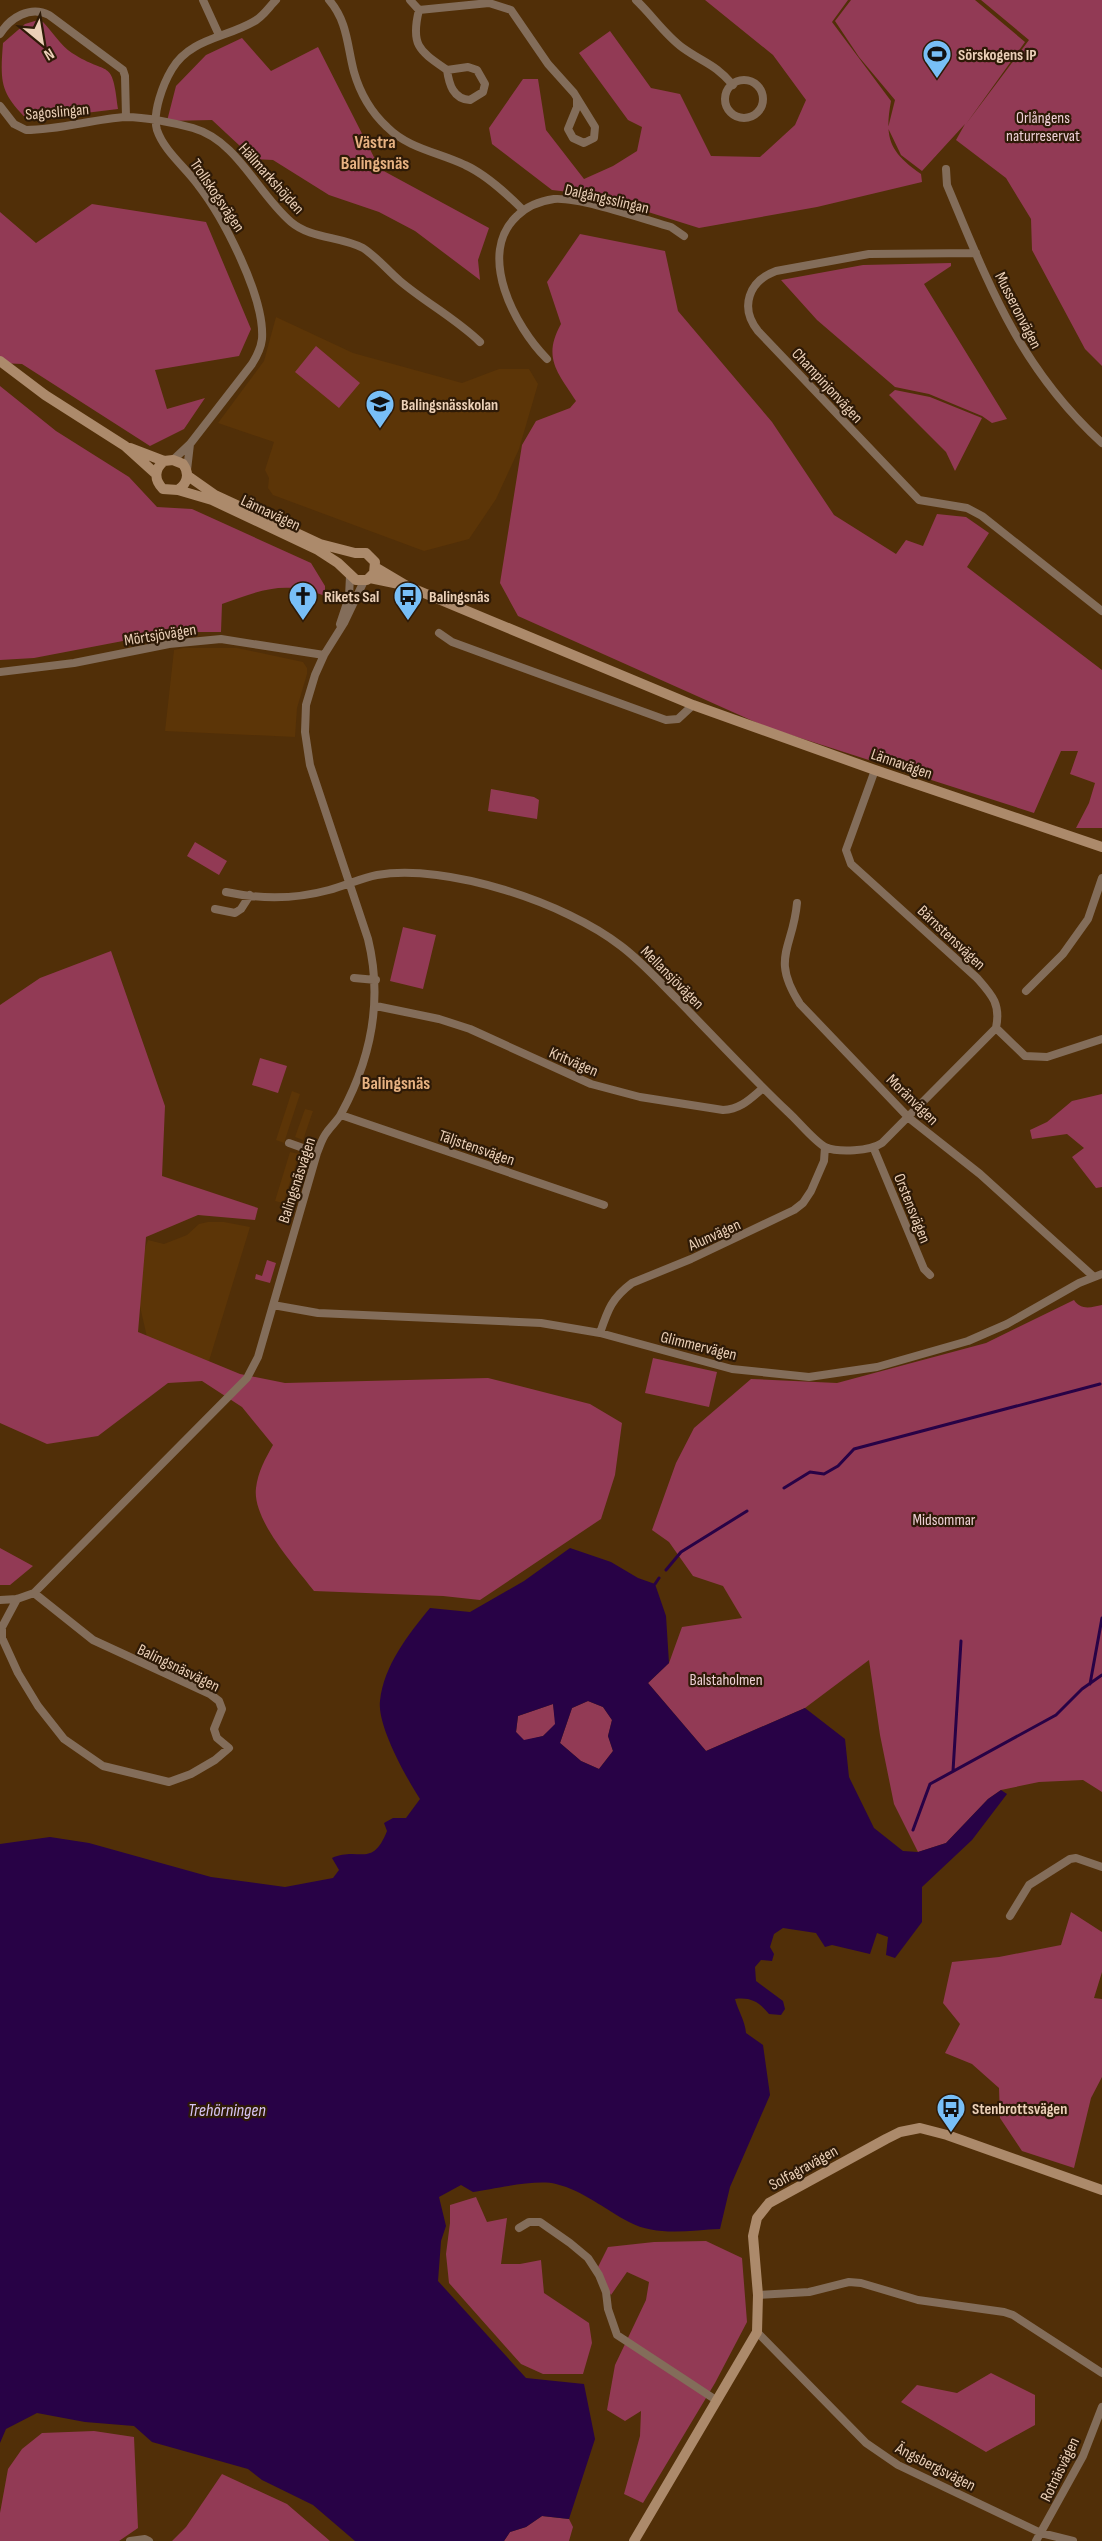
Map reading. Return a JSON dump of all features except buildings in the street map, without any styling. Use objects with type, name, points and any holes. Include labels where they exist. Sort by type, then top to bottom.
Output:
[{"type":"main road","name":"Lännavägen","points":[[0,361],[45,395],[124,446],[156,474],[158,483],[163,489],[178,490],[212,500],[318,550],[356,580],[367,579],[407,586]]},
{"type":"main road","name":"Lännavägen","points":[[124,446],[183,464],[187,473],[214,495],[320,544],[370,555],[375,567],[407,586],[693,705],[1102,847]]},
{"type":"main road","points":[[156,474],[158,467],[169,460]]},
{"type":"main road","points":[[178,490],[185,483],[187,473]]},
{"type":"main road","points":[[348,573],[347,561],[355,553]]},
{"type":"main road","points":[[367,579],[375,567]]},
{"type":"main road","name":"Solfagravägen","points":[[634,2541],[757,2332],[758,2295],[753,2236],[757,2218],[769,2203],[855,2155],[906,2130],[920,2128],[947,2135],[1102,2190]]},
{"type":"street","points":[[203,0],[219,35]]},
{"type":"street","points":[[156,121],[164,86],[176,63],[195,47],[257,20],[276,0]]},
{"type":"street","points":[[329,0],[341,16],[347,33],[354,73],[372,111],[388,128],[411,145],[473,170],[522,210],[508,225],[501,241],[499,268],[512,306],[527,337],[546,359]]},
{"type":"street","points":[[410,0],[419,10]]},
{"type":"street","points":[[636,0],[672,39],[684,49],[719,69],[733,85]]},
{"type":"street","points":[[419,10],[489,3],[511,10],[548,64],[577,99],[592,122],[596,132],[594,138],[584,143],[573,138],[568,129],[577,107],[577,99]]},
{"type":"street","points":[[0,34],[9,23],[24,14],[37,10],[49,15],[123,70],[126,117]]},
{"type":"street","points":[[419,10],[414,38],[420,51],[447,70],[468,67],[477,70],[485,84],[483,92],[477,98],[463,100],[457,96],[449,84],[447,70]]},
{"type":"street","points":[[749,82],[756,85],[763,97],[760,110],[746,118],[733,115],[726,102],[728,88],[733,85],[749,82]]},
{"type":"street","name":"Sagoslingan","points":[[0,106],[14,124],[26,130],[126,117],[156,121]]},
{"type":"street","name":"Hällmarkshöjden","points":[[156,121],[195,128],[223,144],[293,224],[311,233],[362,248],[402,282],[463,326],[480,342]]},
{"type":"street","name":"Trollskogsvägen","points":[[156,121],[161,138],[223,221],[240,257],[261,322],[261,345],[252,364],[190,444],[169,460]]},
{"type":"street","name":"Musseronvägen","points":[[946,169],[947,184],[1000,308],[1031,362],[1068,410],[1102,443]]},
{"type":"street","name":"Dalgångsslingan","points":[[522,210],[544,201],[570,200],[671,227],[684,236]]},
{"type":"street","name":"Champinjonvägen","points":[[976,254],[869,254],[776,271],[767,274],[754,285],[748,298],[748,314],[758,331],[919,500],[967,508],[982,516],[1102,610]]},
{"type":"street","points":[[187,473],[190,444]]},
{"type":"street","name":"Balingsnäsvägen","points":[[336,636],[349,597],[348,573]]},
{"type":"street","name":"Balingsnäsvägen","points":[[0,1600],[17,1599],[34,1593],[247,1378],[258,1357],[317,1153],[325,1134],[341,1115],[362,1065],[376,1006],[376,980],[368,939],[310,765],[306,744],[306,705],[324,655],[367,579]]},
{"type":"street","points":[[439,633],[452,642],[666,720],[678,719],[693,705]]},
{"type":"street","name":"Mörtsjövägen","points":[[0,672],[74,663],[169,644],[221,639],[324,655]]},
{"type":"street","name":"Bärnstensvägen","points":[[876,770],[846,850],[851,864],[984,985],[998,1007],[996,1028]]},
{"type":"street","name":"Mellansjövägen","points":[[226,892],[272,897],[302,896],[387,874],[426,873],[476,883],[559,910],[601,932],[628,952],[825,1147]]},
{"type":"street","points":[[1026,991],[1063,954],[1088,919],[1102,878]]},
{"type":"street","points":[[215,909],[235,913],[245,904],[250,895]]},
{"type":"street","name":"Moränvägen","points":[[797,903],[796,923],[790,932],[784,960],[785,975],[800,1004],[909,1118],[980,1174],[1098,1276]]},
{"type":"street","points":[[354,978],[376,980]]},
{"type":"street","name":"Kritvägen","points":[[376,1006],[439,1018],[470,1029],[591,1084],[640,1097],[723,1110],[734,1109],[763,1088]]},
{"type":"street","points":[[825,1147],[845,1150],[874,1149],[909,1118],[996,1028],[1025,1056],[1047,1057],[1102,1039]]},
{"type":"street","name":"Täljstensvägen","points":[[341,1115],[604,1205]]},
{"type":"street","points":[[289,1143],[317,1153]]},
{"type":"street","name":"Alunvägen","points":[[600,1333],[608,1310],[617,1294],[632,1283],[768,1224],[802,1203],[811,1191],[824,1161],[825,1147]]},
{"type":"street","name":"Orstensvägen","points":[[874,1149],[924,1269],[930,1275]]},
{"type":"street","name":"Glimmervägen","points":[[273,1305],[318,1313],[541,1323],[600,1333],[732,1369],[809,1377],[877,1367],[968,1341],[1007,1324],[1079,1283],[1098,1276]]},
{"type":"street","name":"Balingsnäsvägen","points":[[17,1599],[2,1627],[2,1638],[18,1673],[33,1698],[64,1739],[103,1766],[169,1782],[191,1774],[215,1760],[229,1748],[217,1738],[214,1729],[222,1709],[219,1701],[210,1694],[93,1640],[34,1593]]},
{"type":"street","points":[[1010,1916],[1029,1885],[1070,1859],[1076,1858],[1102,1867]]},
{"type":"street","points":[[519,2228],[529,2222],[540,2222],[588,2258],[599,2274],[606,2292],[608,2309],[617,2335],[716,2400]]},
{"type":"street","points":[[758,2295],[809,2292],[849,2282],[861,2283],[918,2300],[1004,2312],[1013,2315],[1102,2373]]},
{"type":"street","name":"Ängsbergsvägen","points":[[757,2332],[866,2443],[898,2465],[1041,2533],[1072,2541]]},
{"type":"street","name":"Rotnäsvägen","points":[[1036,2541],[1083,2456],[1102,2407]]},
{"type":"street","points":[[130,2541],[145,2539],[149,2541]]},
{"type":"shaded area","name":"Balingsnässkolan","points":[[276,317],[353,353],[462,383],[499,369],[529,369],[538,384],[519,449],[496,499],[469,539],[424,551],[273,495],[268,488],[269,478],[265,470],[274,442],[218,423],[264,361]]},
{"type":"shaded area","points":[[237,648],[303,662],[307,668],[307,674],[297,708],[295,737],[165,731],[174,650]]},
{"type":"shaded area","points":[[292,1091],[300,1094],[284,1143],[276,1140]]},
{"type":"shaded area","points":[[305,1109],[313,1111],[303,1140],[295,1137]]},
{"type":"shaded area","points":[[290,1152],[299,1154],[283,1203],[275,1201]]},
{"type":"shaded area","points":[[224,1222],[250,1227],[209,1361],[149,1346],[134,1280],[148,1240],[164,1244],[187,1235],[199,1224]]},
{"type":"green space","points":[[705,0],[848,0],[832,22],[891,101],[888,125],[892,144],[902,159],[921,174],[922,182],[817,207],[699,228],[594,195],[552,190],[492,144],[489,128],[523,79],[538,79],[546,130],[584,179],[613,166],[637,151],[642,127],[628,120],[579,53],[610,31],[651,88],[680,94],[711,156],[760,157],[795,125],[806,100],[773,55]]},
{"type":"green space","name":"Orlångens naturreservat","points":[[851,0],[975,0],[1025,42],[966,124],[1029,40],[981,0],[1102,0],[1102,366],[1085,349],[1032,250],[1031,219],[1006,178],[956,140],[965,124],[922,171],[901,155],[888,128],[895,100],[859,57],[835,21]]},
{"type":"green space","points":[[38,20],[43,22],[68,50],[111,74],[118,109],[28,120],[19,111],[4,86],[3,43],[25,24]]},
{"type":"green space","points":[[242,38],[271,71],[318,47],[380,169],[489,228],[478,260],[480,280],[415,231],[379,212],[329,195],[273,160],[254,159],[212,120],[167,121],[176,86],[206,55]]},
{"type":"green space","points":[[92,204],[206,222],[251,329],[239,356],[155,370],[167,409],[205,398],[184,429],[150,446],[22,364],[0,363],[0,212],[36,243]]},
{"type":"green space","points":[[580,234],[665,251],[678,311],[772,422],[834,515],[896,554],[906,540],[923,546],[937,514],[966,517],[989,533],[967,567],[1102,670],[1102,828],[1076,828],[1089,803],[1095,783],[1070,774],[1078,751],[1061,751],[1034,813],[766,727],[518,616],[500,583],[522,445],[536,421],[570,408],[576,401],[555,365],[553,346],[561,324],[547,282]]},
{"type":"green space","points":[[951,263],[951,266],[924,284],[1007,419],[992,423],[982,416],[929,394],[895,387],[817,320],[781,280],[863,265]]},
{"type":"green space","points":[[316,346],[360,383],[339,408],[295,372]]},
{"type":"green space","points":[[0,386],[56,431],[129,477],[157,507],[192,509],[311,563],[325,586],[325,596],[298,589],[261,591],[222,604],[221,632],[170,632],[34,658],[0,660]]},
{"type":"green space","points":[[895,390],[930,397],[982,418],[955,471],[946,452],[889,395]]},
{"type":"green space","points":[[491,789],[534,797],[539,800],[537,819],[488,811]]},
{"type":"green space","points":[[195,842],[227,861],[219,875],[187,856]]},
{"type":"green space","points":[[403,927],[436,935],[423,989],[390,981]]},
{"type":"green space","points":[[111,951],[165,1106],[162,1176],[258,1208],[255,1220],[198,1215],[146,1237],[138,1332],[240,1374],[285,1383],[488,1378],[590,1404],[622,1423],[615,1475],[601,1519],[480,1600],[443,1596],[314,1591],[276,1542],[261,1514],[257,1501],[258,1476],[273,1445],[242,1407],[202,1381],[168,1383],[98,1436],[47,1444],[0,1423],[0,1005],[40,978]]},
{"type":"green space","points":[[260,1058],[287,1066],[278,1093],[252,1085]]},
{"type":"green space","points":[[1102,1094],[1102,1187],[1096,1188],[1072,1157],[1084,1148],[1067,1134],[1032,1139],[1030,1130],[1047,1122],[1072,1101]]},
{"type":"green space","points":[[267,1260],[276,1263],[270,1283],[255,1279],[256,1274],[262,1276]]},
{"type":"green space","name":"Midsommar","points":[[1074,1300],[1083,1307],[1102,1305],[1102,1792],[1083,1780],[1039,1782],[1001,1790],[988,1799],[946,1843],[918,1852],[894,1804],[880,1735],[869,1660],[805,1708],[706,1751],[648,1683],[669,1663],[682,1627],[742,1618],[723,1586],[693,1576],[669,1542],[652,1530],[676,1463],[694,1428],[751,1379],[837,1383],[986,1343]]},
{"type":"green space","points":[[653,1358],[717,1372],[709,1407],[645,1393]]},
{"type":"green space","points":[[0,1548],[33,1566],[10,1585],[0,1585]]},
{"type":"green space","points":[[588,1701],[603,1707],[612,1720],[608,1736],[613,1751],[599,1769],[581,1761],[560,1743],[572,1708]]},
{"type":"green space","points":[[553,1704],[556,1724],[543,1736],[524,1741],[516,1732],[518,1716]]},
{"type":"green space","points":[[1071,1912],[1102,1932],[1102,1972],[1094,1998],[1102,1999],[1102,2077],[1091,2098],[1074,2168],[1022,2151],[1000,2118],[999,2088],[972,2064],[945,2053],[960,2024],[943,2003],[952,1962],[999,1957],[1061,1945]]},
{"type":"green space","points":[[476,2197],[487,2222],[507,2218],[501,2264],[520,2264],[541,2260],[544,2293],[589,2323],[592,2343],[583,2374],[543,2374],[521,2364],[449,2283],[446,2254],[450,2205]]},
{"type":"green space","points":[[706,2241],[742,2258],[747,2322],[715,2383],[643,2503],[624,2494],[640,2436],[641,2411],[625,2421],[607,2410],[615,2365],[646,2300],[649,2282],[627,2272],[611,2295],[597,2269],[608,2247],[654,2242]]},
{"type":"green space","points":[[991,2373],[1035,2395],[1035,2425],[986,2452],[901,2402],[917,2385],[957,2393]]},
{"type":"green space","points":[[94,2431],[134,2437],[138,2528],[119,2541],[0,2541],[0,2513],[8,2469],[22,2449],[42,2433]]},
{"type":"green space","points":[[222,2474],[287,2504],[330,2541],[172,2541],[186,2527]]},
{"type":"green space","points":[[542,2516],[569,2519],[573,2527],[569,2541],[504,2541],[510,2532],[526,2527]]},
{"type":"water","name":"Trehörningen","points":[[570,1548],[611,1562],[638,1578],[655,1584],[666,1616],[669,1663],[648,1683],[706,1751],[805,1708],[845,1739],[849,1777],[874,1828],[903,1851],[918,1852],[946,1843],[988,1799],[1001,1790],[1007,1794],[972,1840],[922,1887],[922,1922],[895,1958],[886,1955],[888,1937],[877,1933],[870,1954],[832,1945],[825,1947],[816,1933],[783,1928],[774,1934],[770,1947],[774,1954],[772,1961],[761,1960],[755,1967],[756,1981],[783,2001],[785,2009],[781,2015],[769,2014],[754,2001],[735,1999],[746,2033],[763,2045],[770,2095],[730,2187],[720,2229],[674,2232],[651,2230],[629,2222],[576,2191],[548,2183],[473,2192],[461,2185],[439,2197],[446,2226],[441,2241],[438,2281],[526,2378],[584,2384],[595,2439],[569,2519],[542,2516],[526,2527],[510,2532],[504,2541],[355,2541],[313,2505],[262,2480],[248,2469],[152,2442],[134,2426],[85,2422],[37,2413],[6,2429],[0,2443],[0,1844],[50,1837],[89,1843],[211,1877],[285,1887],[333,1878],[339,1870],[332,1858],[370,1853],[376,1850],[387,1831],[384,1823],[393,1818],[406,1818],[420,1799],[394,1752],[380,1712],[382,1688],[398,1651],[430,1608],[470,1612],[524,1581]],"holes":[[[588,1701],[603,1707],[612,1720],[608,1736],[613,1751],[599,1769],[581,1761],[560,1743],[572,1708]],[[553,1704],[555,1724],[543,1736],[524,1740],[516,1732],[518,1716]]]},
{"type":"waterway","points":[[784,1488],[810,1472],[824,1474],[838,1466],[854,1449],[1100,1384]]},
{"type":"waterway","points":[[666,1570],[681,1552],[747,1511]]},
{"type":"waterway","points":[[655,1584],[659,1578]]},
{"type":"waterway","points":[[1090,1684],[1102,1618]]},
{"type":"waterway","points":[[953,1771],[961,1641]]},
{"type":"waterway","points":[[913,1830],[930,1784],[1056,1715],[1082,1689],[1102,1675]]},
{"type":"place","name":"Sörskogens IP","points":[[937,80]]},
{"type":"place","name":"Balingsnässkolan","points":[[380,430]]},
{"type":"place","name":"Rikets Sal","points":[[303,622]]},
{"type":"place","name":"Balingsnäs","points":[[408,622]]},
{"type":"place","name":"Stenbrottsvägen","points":[[951,2134]]},
{"type":"district","name":"Västra Balingsnäs","points":[[375,152]]},
{"type":"district","name":"Balingsnäs","points":[[396,1083]]},
{"type":"park label","name":"Balstaholmen","points":[[726,1679]]}]
